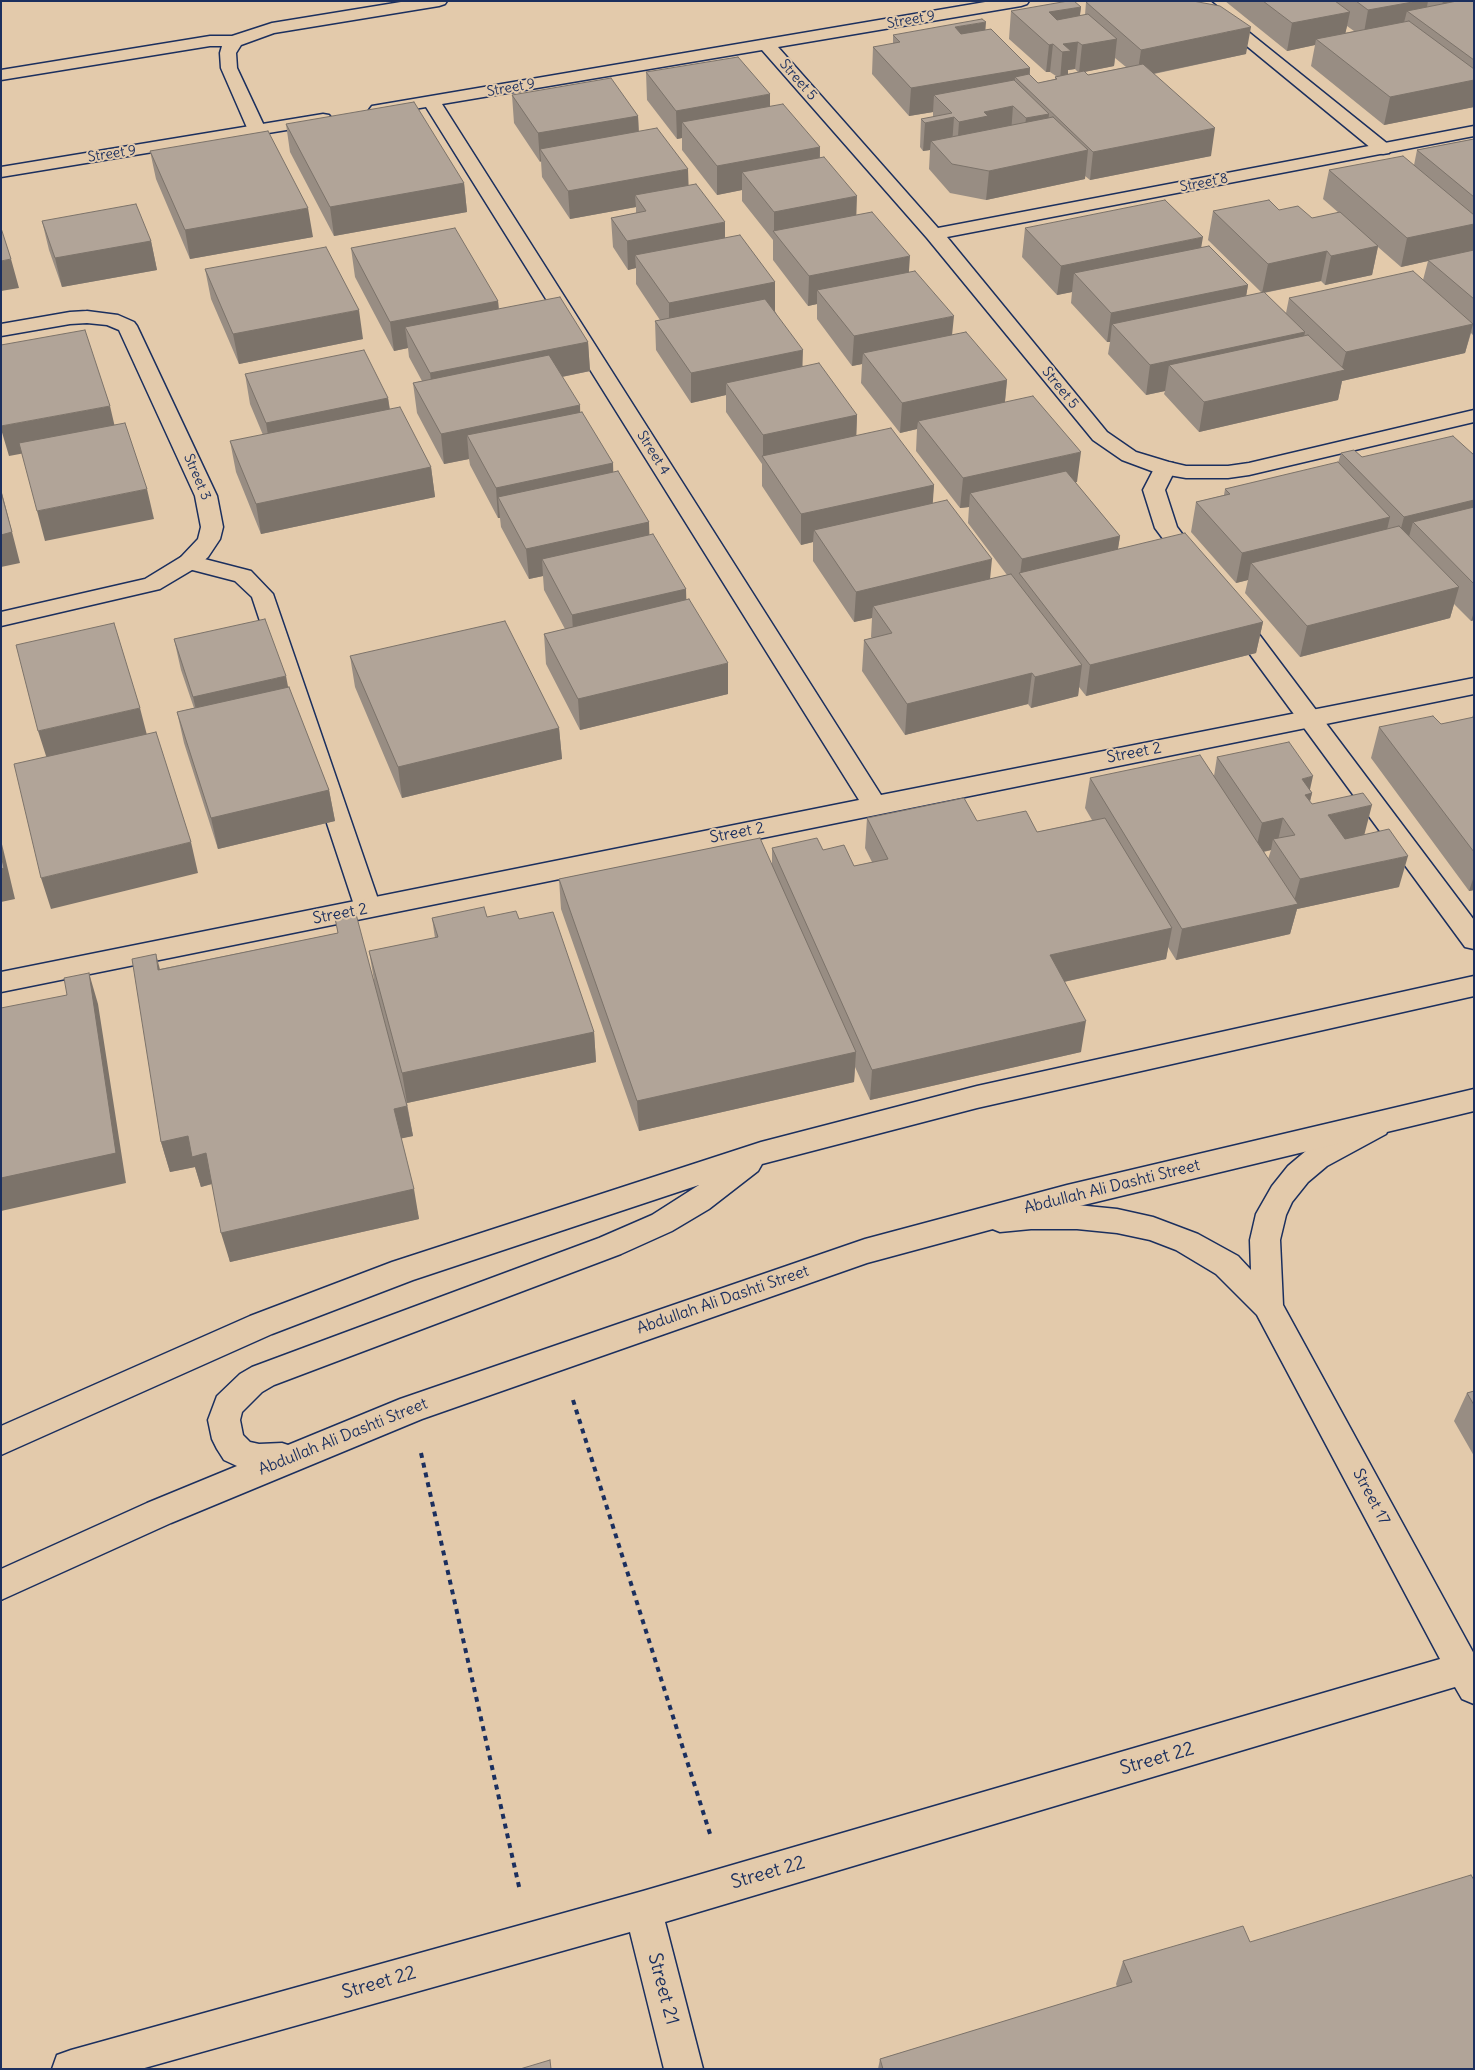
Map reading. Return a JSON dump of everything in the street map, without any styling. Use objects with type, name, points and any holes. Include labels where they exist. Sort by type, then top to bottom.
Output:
[{"type":"street","points":[[257,130],[229,68],[228,53],[230,46],[235,41],[272,28],[439,1]]},
{"type":"street","name":"Street 9","points":[[363,112],[767,45],[984,4],[1021,1]]},
{"type":"street","points":[[1200,1],[1383,148]]},
{"type":"street","points":[[1,75],[210,41],[235,41]]},
{"type":"street","name":"Street 5","points":[[767,45],[934,234],[1100,436],[1129,456],[1165,468],[1206,472],[1249,469],[1474,416]]},
{"type":"street","name":"Street 4","points":[[431,101],[875,805]]},
{"type":"street","name":"Street 9","points":[[1,172],[344,116]]},
{"type":"street","name":"Street 8","points":[[934,234],[1474,131]]},
{"type":"street","name":"Street 3","points":[[1,330],[70,318],[87,317],[111,319],[126,326],[206,496],[211,512],[212,527],[209,539],[200,552],[189,562],[152,584],[1,619]]},
{"type":"street","points":[[1165,468],[1154,490],[1166,528],[1311,718],[1474,940]]},
{"type":"street","points":[[189,562],[243,576],[262,594],[368,908]]},
{"type":"street","name":"Street 2","points":[[1,982],[1474,686]]},
{"type":"street","points":[[1,1441],[86,1401],[279,1318],[412,1268],[761,1153],[977,1097],[1474,986]]},
{"type":"street","name":"Abdullah Ali Dashti Street","points":[[1,1585],[159,1512],[411,1409],[865,1251],[969,1223],[1474,1100]]},
{"type":"street","name":"Street 17","points":[[1268,1306],[1265,1240],[1271,1214],[1282,1194],[1298,1174],[1317,1158],[1338,1145],[1391,1119]]},
{"type":"street","points":[[293,1456],[259,1458],[244,1455],[235,1450],[228,1439],[224,1420],[228,1406],[238,1393],[251,1383],[263,1376],[610,1246],[645,1231],[699,1201],[761,1153]]},
{"type":"street","name":"Street 17","points":[[969,1223],[1030,1217],[1077,1217],[1117,1221],[1153,1229],[1187,1242],[1227,1265],[1268,1306],[1469,1678]]},
{"type":"street","name":"Street 22","points":[[71,2069],[1469,1678]]},
{"type":"street","name":"Street 21","points":[[643,1910],[684,2069]]},
{"type":"path","points":[[559,1356],[727,1885]]},
{"type":"path","points":[[411,1409],[531,1940]]},
{"type":"building","points":[[1074,1],[1081,7],[1049,12],[1057,20],[1088,14],[1117,39],[1082,45],[1078,42],[1063,44],[1071,51],[1062,52],[1053,44],[1049,45],[1011,11]]},
{"type":"building","points":[[1193,1],[1220,6],[1251,27],[1141,50],[1086,2]]},
{"type":"building","points":[[1263,1],[1335,1],[1350,12],[1292,23]]},
{"type":"building","points":[[1356,1],[1418,1],[1368,10]]},
{"type":"building","points":[[1457,1],[1474,1],[1474,60],[1407,11]]},
{"type":"building","points":[[982,19],[986,22],[955,27],[961,34],[991,29],[1030,68],[911,88],[873,47],[900,42],[893,35]]},
{"type":"building","points":[[1409,21],[1474,69],[1474,80],[1390,97],[1316,39]]},
{"type":"building","points":[[738,57],[770,94],[676,111],[646,72]]},
{"type":"building","points":[[1143,64],[1215,128],[1093,152],[1015,77],[1029,74],[1038,83],[1057,79],[1055,77],[1084,71],[1088,75]]},
{"type":"building","points":[[611,78],[638,116],[538,133],[512,95]]},
{"type":"building","points":[[1014,80],[1049,114],[1026,118],[1013,106],[984,112],[988,116],[959,122],[954,117],[925,123],[921,119],[952,113],[934,95]]},
{"type":"building","points":[[414,102],[464,183],[330,207],[286,124]]},
{"type":"building","points":[[783,104],[820,147],[717,166],[682,122]]},
{"type":"building","points":[[1053,117],[1088,150],[989,171],[952,164],[931,141]]},
{"type":"building","points":[[657,128],[688,169],[568,191],[540,149]]},
{"type":"building","points":[[268,131],[308,208],[185,230],[150,151]]},
{"type":"building","points":[[1474,139],[1474,197],[1417,150]]},
{"type":"building","points":[[1403,156],[1474,215],[1474,224],[1407,238],[1329,170]]},
{"type":"building","points":[[824,157],[857,196],[774,212],[742,172]]},
{"type":"building","points":[[696,184],[725,222],[627,241],[611,218],[646,211],[635,195]]},
{"type":"building","points":[[1165,200],[1203,237],[1061,266],[1025,228]]},
{"type":"building","points":[[1269,200],[1279,210],[1298,206],[1312,218],[1340,212],[1378,246],[1331,256],[1327,251],[1268,264],[1213,211]]},
{"type":"building","points":[[136,204],[151,241],[55,258],[42,221]]},
{"type":"building","points":[[872,212],[910,256],[809,276],[773,231]]},
{"type":"building","points":[[1,228],[11,259],[1,261]]},
{"type":"building","points":[[455,228],[498,301],[390,322],[351,248]]},
{"type":"building","points":[[740,235],[775,282],[669,303],[635,255]]},
{"type":"building","points":[[1209,246],[1248,285],[1111,313],[1074,273]]},
{"type":"building","points":[[326,247],[359,310],[233,334],[205,269]]},
{"type":"building","points":[[1474,250],[1474,299],[1428,260]]},
{"type":"building","points":[[915,271],[954,316],[854,336],[817,290]]},
{"type":"building","points":[[1413,271],[1473,324],[1346,352],[1289,298]]},
{"type":"building","points":[[1264,292],[1305,332],[1150,365],[1112,324]]},
{"type":"building","points":[[560,297],[588,342],[430,373],[405,327]]},
{"type":"building","points":[[765,299],[803,350],[691,373],[655,321]]},
{"type":"building","points":[[85,330],[110,406],[1,426],[1,345]]},
{"type":"building","points":[[966,332],[1007,380],[902,403],[863,353]]},
{"type":"building","points":[[1308,335],[1345,370],[1204,402],[1169,365]]},
{"type":"building","points":[[364,350],[388,398],[266,423],[245,374]]},
{"type":"building","points":[[549,355],[580,405],[441,434],[413,383]]},
{"type":"building","points":[[819,363],[857,415],[763,435],[726,383]]},
{"type":"building","points":[[1033,396],[1081,452],[963,478],[918,421]]},
{"type":"building","points":[[400,407],[431,467],[256,504],[230,441]]},
{"type":"building","points":[[582,412],[613,463],[496,488],[467,435]]},
{"type":"building","points":[[125,423],[147,489],[37,511],[19,443]]},
{"type":"building","points":[[891,428],[934,485],[801,514],[762,456]]},
{"type":"building","points":[[1453,436],[1474,455],[1474,500],[1404,517],[1341,453],[1354,450],[1362,457]]},
{"type":"building","points":[[1338,462],[1390,517],[1242,553],[1196,502],[1230,494],[1225,489]]},
{"type":"building","points":[[618,471],[649,522],[526,549],[498,497]]},
{"type":"building","points":[[1066,471],[1120,536],[1022,559],[970,493]]},
{"type":"building","points":[[1,492],[12,532],[1,535]]},
{"type":"building","points":[[947,500],[992,559],[856,592],[814,530]]},
{"type":"building","points":[[1474,507],[1474,584],[1413,522]]},
{"type":"building","points":[[1399,526],[1459,587],[1307,626],[1251,563]]},
{"type":"building","points":[[1185,533],[1263,622],[1090,665],[1019,573]]},
{"type":"building","points":[[653,534],[686,589],[572,615],[542,559]]},
{"type":"building","points":[[1011,574],[1082,665],[1035,677],[1032,673],[907,704],[864,640],[892,633],[873,606]]},
{"type":"building","points":[[689,599],[728,663],[578,699],[544,634]]},
{"type":"building","points":[[265,619],[286,676],[193,697],[174,639]]},
{"type":"building","points":[[505,621],[559,728],[398,767],[350,656]]},
{"type":"building","points":[[114,623],[140,708],[38,731],[16,645]]},
{"type":"building","points":[[289,687],[329,790],[211,818],[177,712]]},
{"type":"building","points":[[1433,716],[1441,724],[1474,717],[1474,852],[1379,727]]},
{"type":"building","points":[[156,732],[191,842],[41,878],[14,764]]},
{"type":"building","points":[[1289,742],[1313,776],[1302,779],[1312,793],[1305,795],[1312,804],[1363,793],[1372,805],[1328,815],[1345,839],[1389,829],[1408,856],[1300,879],[1273,839],[1295,835],[1283,818],[1262,823],[1217,757]]},
{"type":"building","points":[[1200,755],[1298,904],[1182,929],[1090,778]]},
{"type":"building","points":[[964,798],[977,821],[1026,811],[1037,832],[1105,818],[1172,928],[1050,955],[1086,1021],[872,1070],[772,848],[817,838],[823,850],[844,845],[854,866],[888,859],[867,818]]},
{"type":"building","points":[[760,838],[856,1052],[637,1101],[559,879]]},
{"type":"building","points":[[1,855],[4,868],[1,869]]},
{"type":"building","points":[[484,907],[487,917],[516,911],[519,919],[553,912],[594,1032],[402,1073],[369,951],[438,937],[432,918]]},
{"type":"building","points":[[356,914],[407,1106],[394,1109],[414,1189],[221,1233],[206,1153],[192,1157],[188,1136],[161,1142],[132,959],[156,954],[158,970],[338,933],[335,918]]},
{"type":"building","points":[[89,973],[116,1153],[1,1178],[1,1008],[67,995],[64,978]]},
{"type":"building","points":[[1474,1391],[1474,1405],[1467,1393]]},
{"type":"building","points":[[1471,1875],[1474,1880],[1474,2069],[883,2069],[880,2059],[1132,1982],[1123,1961],[1243,1926],[1250,1942]]},
{"type":"building","points":[[550,2060],[551,2069],[520,2069]]}]
